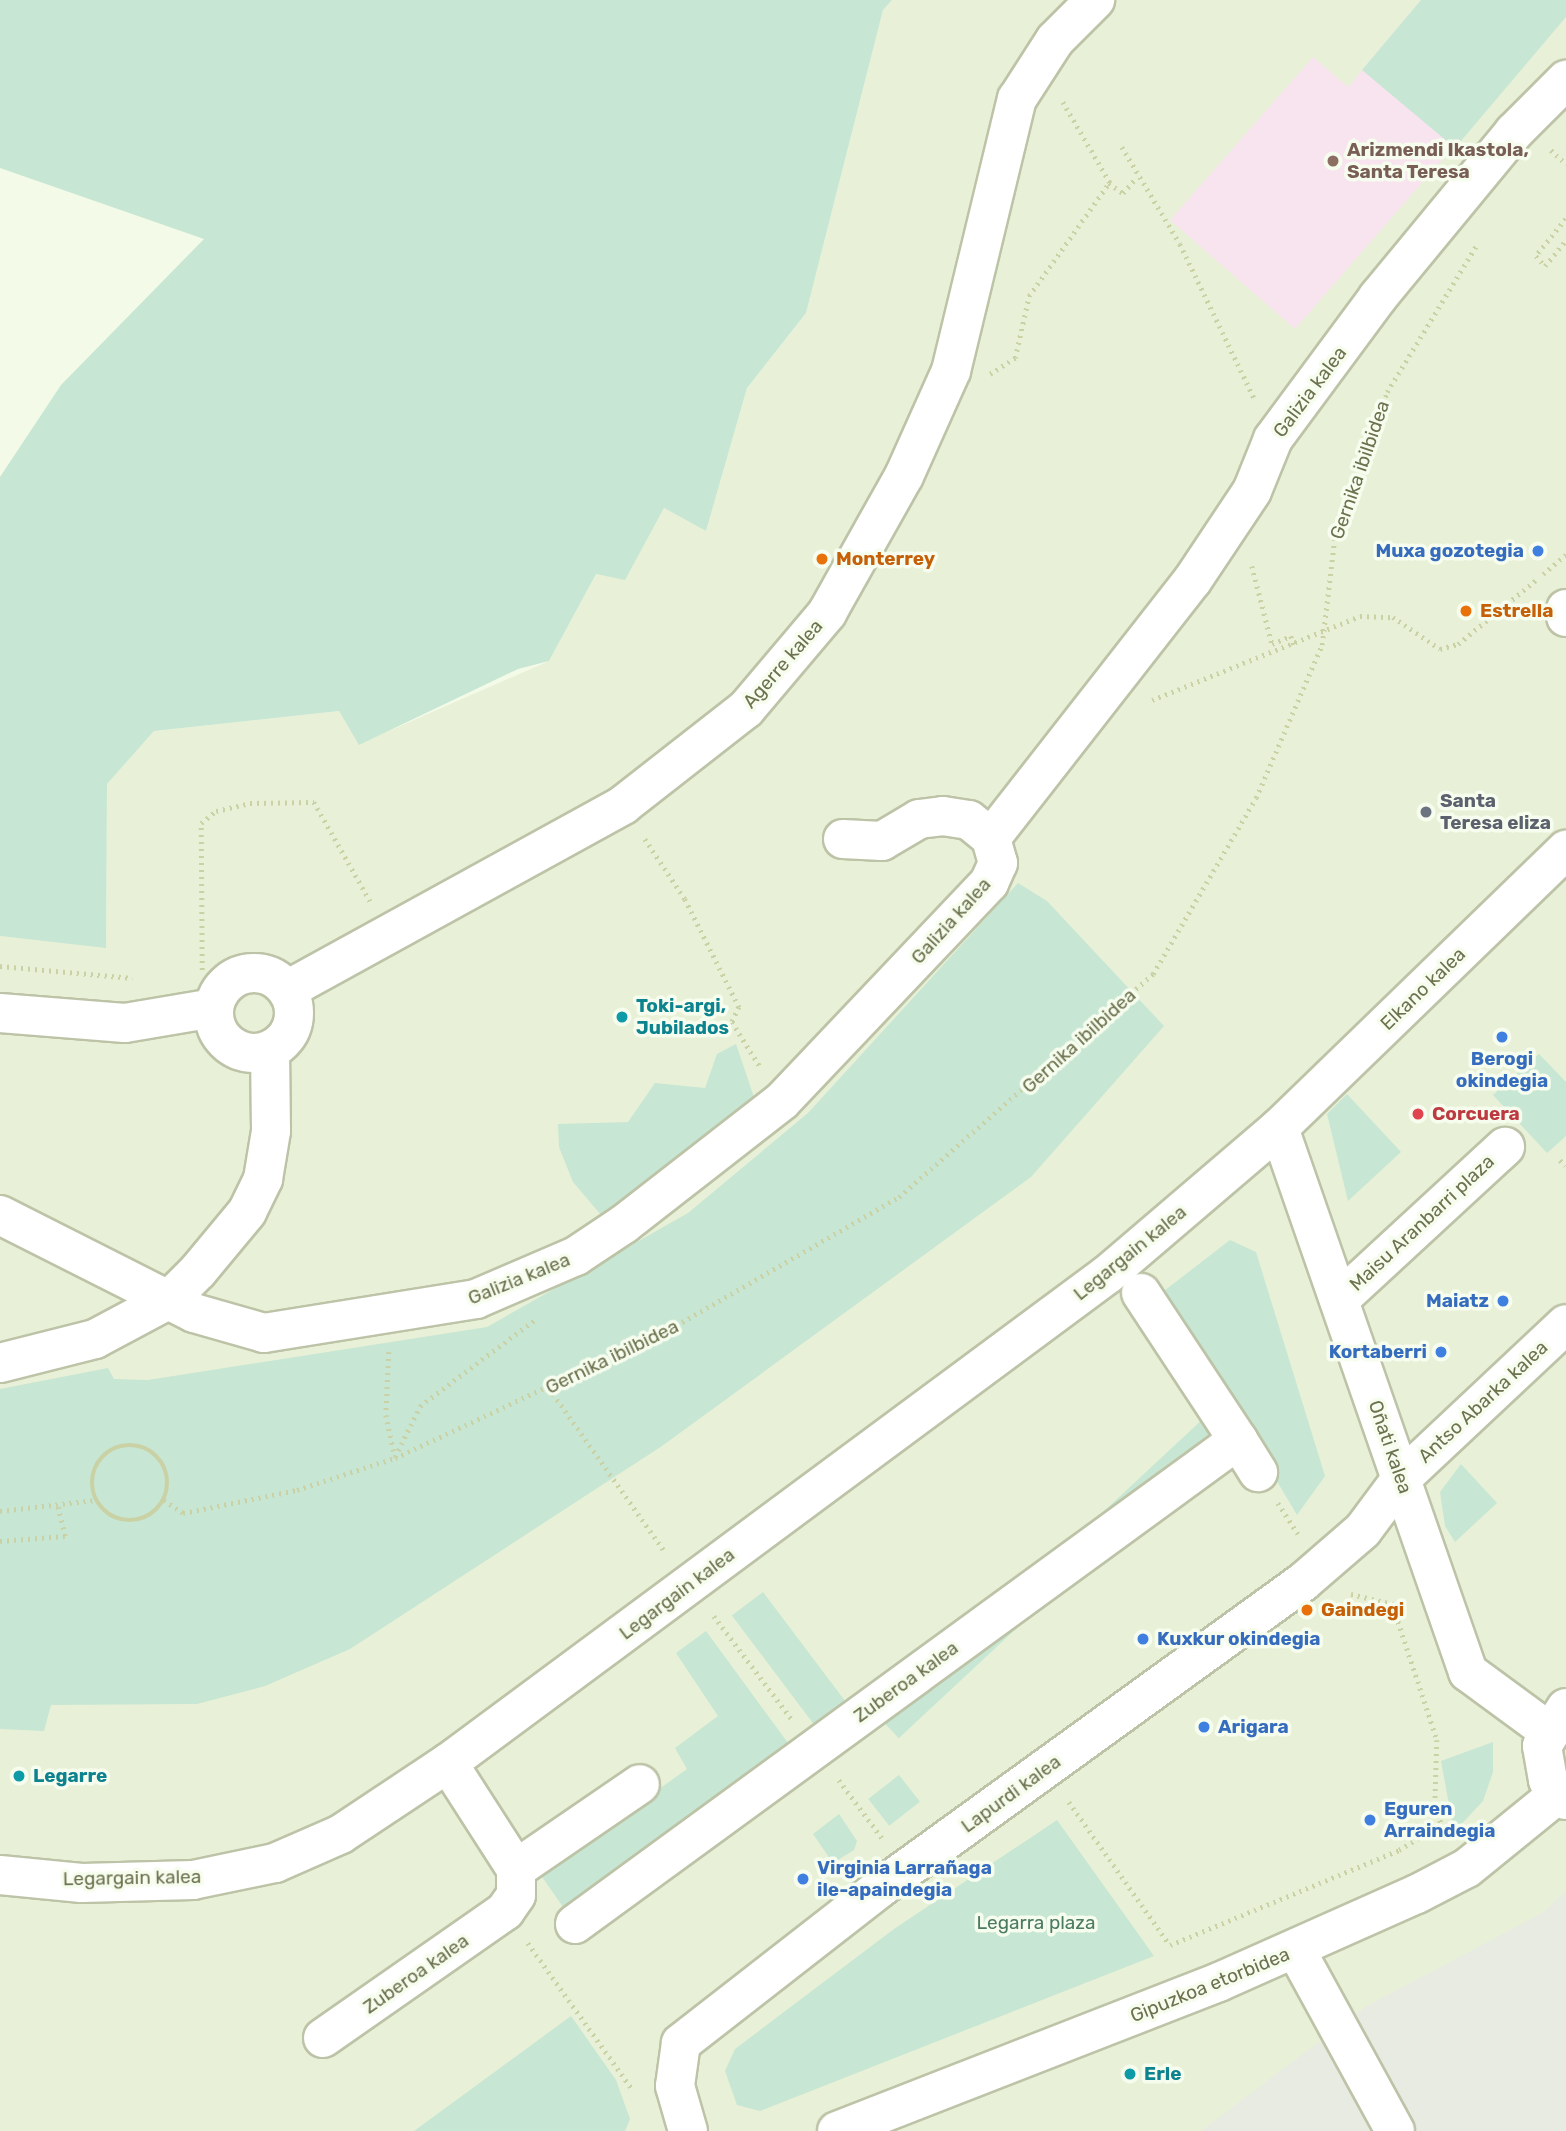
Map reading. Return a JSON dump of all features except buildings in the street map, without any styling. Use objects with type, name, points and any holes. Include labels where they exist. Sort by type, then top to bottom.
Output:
[{"type":"street","name":"Agerre kalea","points":[[287,990],[622,805],[746,709],[827,614],[904,476],[951,371],[1017,99],[1055,40],[1095,0]]},
{"type":"street","name":"Galizia kalea","points":[[0,1215],[223,1325],[264,1333],[384,1317],[476,1300],[576,1256],[782,1101],[989,883],[998,863],[990,838],[1192,581],[1252,491],[1278,433],[1312,391],[1378,297],[1514,132],[1566,80]]},
{"type":"street","points":[[1566,609],[1566,617]]},
{"type":"street","points":[[843,839],[882,841],[919,819],[943,816],[969,820],[990,838]]},
{"type":"street","name":"Elkano kalea","points":[[1279,1128],[1566,850]]},
{"type":"street","points":[[0,1363],[95,1339],[170,1300],[247,1212],[263,1179],[271,1131],[271,1049],[294,1017],[287,990],[251,973],[226,984],[214,1008],[218,1032],[235,1049],[271,1049]]},
{"type":"street","points":[[0,1013],[125,1023],[214,1008]]},
{"type":"street","name":"Oñati kalea","points":[[1279,1128],[1468,1672],[1557,1719]]},
{"type":"street","name":"Legargain kalea","points":[[0,1875],[82,1883],[193,1880],[275,1863],[341,1834],[448,1763],[1108,1274],[1279,1128]]},
{"type":"street","name":"Maisu Aranbarri plaza","points":[[1339,1300],[1506,1147]]},
{"type":"street","points":[[1142,1293],[1258,1472]]},
{"type":"street","name":"Antso Abarka kalea","points":[[1401,1479],[1566,1324]]},
{"type":"street","name":"Zuberoa kalea","points":[[575,1924],[1238,1440]]},
{"type":"street","name":"Lapurdi kalea","points":[[688,2131],[675,2086],[681,2043],[792,1953],[1045,1769],[1330,1578],[1401,1479]]},
{"type":"street","points":[[1557,1719],[1543,1763],[1562,1797]]},
{"type":"street","points":[[448,1763],[516,1869],[516,1895],[505,1912]]},
{"type":"street","points":[[516,1869],[640,1784]]},
{"type":"street","name":"Gipuzkoa etorbidea","points":[[837,2131],[1296,1950],[1467,1868],[1562,1797]]},
{"type":"street","name":"Zuberoa kalea","points":[[323,2038],[505,1912]]},
{"type":"street","points":[[1296,1950],[1395,2131]]},
{"type":"path","points":[[1056,89],[1109,183],[1123,193],[1137,177]]},
{"type":"path","points":[[1541,158],[1558,141]]},
{"type":"path","points":[[1122,147],[1137,177],[1180,244],[1261,410],[1278,433]]},
{"type":"path","points":[[1550,149],[1566,164]]},
{"type":"path","points":[[984,374],[999,374],[1016,358],[1029,296],[1109,183]]},
{"type":"path","points":[[1566,219],[1536,256],[1545,266],[1566,240]]},
{"type":"path","name":"Gernika ibilbidea","points":[[164,1500],[183,1513],[297,1490],[395,1458],[670,1329],[900,1197],[1153,974],[1256,797],[1323,632],[1335,535],[1387,392],[1485,233]]},
{"type":"path","points":[[1139,705],[1294,645],[1360,616],[1393,617],[1422,640],[1449,647],[1566,555]]},
{"type":"path","points":[[1250,558],[1272,644],[1291,636],[1294,645]]},
{"type":"path","points":[[189,976],[202,974],[201,823],[216,811],[250,803],[314,802],[374,910]]},
{"type":"path","points":[[622,805],[685,900],[738,1007],[732,1022],[782,1101]]},
{"type":"path","points":[[0,966],[148,979]]},
{"type":"path","points":[[1560,1160],[1566,1166]]},
{"type":"path","points":[[395,1458],[420,1406],[542,1315]]},
{"type":"path","points":[[384,1317],[390,1360],[386,1415],[395,1458]]},
{"type":"path","points":[[549,1388],[689,1585]]},
{"type":"path","points":[[131,1444],[163,1464],[164,1500],[136,1521],[112,1518],[95,1500],[97,1462],[131,1444]]},
{"type":"path","points":[[1258,1472],[1330,1578],[1401,1606]]},
{"type":"path","points":[[0,1511],[58,1507],[95,1500]]},
{"type":"path","points":[[0,1541],[65,1536],[58,1507]]},
{"type":"path","points":[[1407,1595],[1396,1615],[1437,1740],[1440,1825],[1467,1868]]},
{"type":"path","points":[[714,1616],[871,1822]]},
{"type":"path","points":[[1045,1769],[1170,1945],[1399,1850],[1440,1825]]},
{"type":"path","points":[[505,1912],[634,2091]]},
{"type":"shaded area","points":[[892,0],[1566,0],[1566,2131],[0,2131],[0,936],[106,947],[107,784],[154,731],[339,711],[359,744],[549,661],[596,574],[625,579],[664,508],[706,531],[747,388],[806,313],[883,10]]},
{"type":"shaded area","name":"Arizmendi Ikastola, Santa Teresa","points":[[1421,0],[1566,0],[1566,17],[1295,329],[1170,220],[1313,57],[1348,87]]},
{"type":"shaded area","points":[[1566,1891],[1566,2131],[1201,2131],[1365,2007],[1542,1913]]},
{"type":"green space","points":[[0,0],[892,0],[883,10],[806,313],[747,388],[706,531],[664,508],[625,580],[596,574],[549,661],[518,669],[359,745],[339,711],[154,731],[107,784],[106,948],[0,936],[0,477],[61,385],[204,239],[0,168]]},
{"type":"green space","points":[[1421,0],[1566,0],[1566,17],[1455,148],[1362,70]]},
{"type":"green space","points":[[1018,883],[1047,901],[1164,1026],[1031,1177],[662,1446],[350,1649],[265,1686],[197,1704],[51,1705],[44,1731],[0,1729],[0,1389],[108,1368],[114,1379],[148,1380],[487,1327],[688,1213],[808,1113]]},
{"type":"green space","points":[[736,1044],[756,1103],[659,1179],[601,1215],[573,1182],[559,1147],[558,1124],[628,1122],[655,1083],[705,1088],[717,1054]]},
{"type":"green space","points":[[1539,1054],[1566,1082],[1566,1136],[1547,1153],[1493,1095]]},
{"type":"green space","points":[[1347,1094],[1401,1152],[1348,1201],[1327,1114]]},
{"type":"green space","points":[[1230,1240],[1256,1252],[1325,1476],[1297,1515],[1164,1291]]},
{"type":"green space","points":[[1205,1417],[1223,1436],[899,1738],[881,1719]]},
{"type":"green space","points":[[1461,1464],[1497,1503],[1455,1542],[1445,1526],[1440,1492]]},
{"type":"green space","points":[[763,1592],[849,1706],[818,1730],[732,1615]]},
{"type":"green space","points":[[706,1631],[791,1747],[568,1914],[540,1874],[687,1769],[675,1748],[718,1716],[676,1653]]},
{"type":"green space","points":[[1493,1742],[1493,1772],[1483,1801],[1454,1832],[1441,1761]]},
{"type":"green space","points":[[899,1775],[920,1802],[889,1826],[868,1799]]},
{"type":"green space","points":[[839,1814],[857,1841],[854,1850],[833,1863],[813,1834]]},
{"type":"green space","name":"Legarra plaza","points":[[1057,1820],[1154,1956],[760,2111],[737,2105],[725,2071],[735,2049],[894,1929]]},
{"type":"green space","points":[[571,2016],[616,2080],[630,2119],[625,2131],[414,2131]]},
{"type":"place","name":"Arizmendi Ikastola, Santa Teresa","points":[[1333,161]]},
{"type":"place","name":"Muxa gozotegia","points":[[1538,551]]},
{"type":"place","name":"Monterrey","points":[[822,559]]},
{"type":"place","name":"Estrella","points":[[1466,611]]},
{"type":"place","name":"Santa Teresa eliza","points":[[1426,812]]},
{"type":"place","name":"Toki-argi, Jubilados","points":[[622,1017]]},
{"type":"place","name":"Berogi okindegia","points":[[1502,1037]]},
{"type":"place","name":"Corcuera","points":[[1418,1114]]},
{"type":"place","name":"Maiatz","points":[[1503,1301]]},
{"type":"place","name":"Kortaberri","points":[[1441,1352]]},
{"type":"place","name":"Gaindegi","points":[[1307,1610]]},
{"type":"place","name":"Kuxkur okindegia","points":[[1143,1639]]},
{"type":"place","name":"Arigara","points":[[1204,1727]]},
{"type":"place","name":"Legarre","points":[[19,1776]]},
{"type":"place","name":"Eguren Arraindegia","points":[[1370,1820]]},
{"type":"place","name":"Virginia Larrañaga ile-apaindegia","points":[[803,1879]]},
{"type":"place","name":"Erle","points":[[1130,2074]]}]
